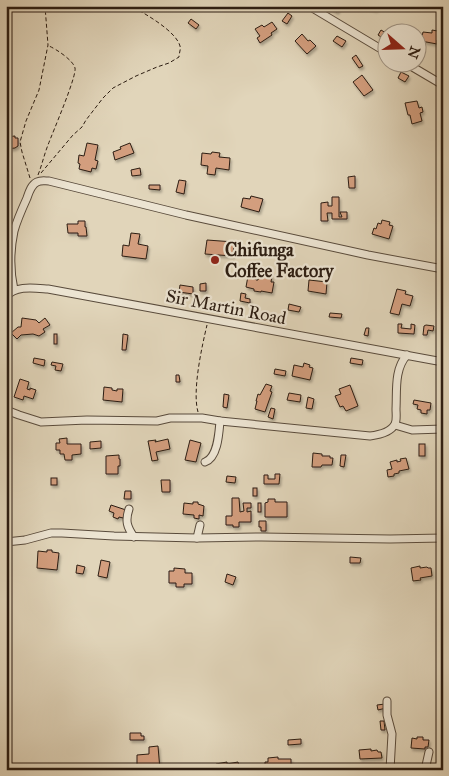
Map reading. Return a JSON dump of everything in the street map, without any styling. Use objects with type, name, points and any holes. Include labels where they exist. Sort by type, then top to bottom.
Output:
[{"type":"street","points":[[309,6],[376,46]]},
{"type":"street","points":[[421,72],[443,85]]},
{"type":"street","points":[[6,298],[11,286],[14,231],[32,186],[39,181],[49,181],[186,215],[368,255],[443,269]]},
{"type":"street","name":"Sir Martin Road","points":[[11,286],[48,289],[443,362]]},
{"type":"street","points":[[6,410],[41,422],[87,420],[157,421],[176,418],[202,418],[220,422],[370,436],[380,434],[395,425],[399,368],[400,363],[407,355]]},
{"type":"street","points":[[205,462],[213,455],[220,422]]},
{"type":"street","points":[[395,425],[412,430],[443,429]]},
{"type":"street","points":[[129,509],[126,518],[129,530],[134,537]]},
{"type":"street","points":[[197,538],[200,525]]},
{"type":"street","points":[[6,542],[62,533],[197,538],[443,538]]},
{"type":"street","points":[[387,701],[392,734],[390,770]]},
{"type":"street","points":[[425,770],[429,752]]},
{"type":"path","points":[[32,186],[20,142],[26,121],[39,90],[48,45],[45,6]]},
{"type":"path","points":[[48,45],[64,55],[75,67],[76,71],[38,176],[82,127],[103,98],[113,88],[179,57],[180,48],[177,40],[155,20],[131,6]]},
{"type":"path","points":[[202,418],[198,412],[196,400],[201,353],[208,319]]},
{"type":"building","points":[[339,6],[337,12],[328,7]]},
{"type":"building","points":[[363,6],[377,6],[376,10]]},
{"type":"building","points":[[288,13],[292,16],[287,24],[282,21]]},
{"type":"building","points":[[191,19],[199,25],[196,29],[188,23]]},
{"type":"building","points":[[272,22],[277,29],[260,43],[257,38],[260,36],[255,29],[262,25],[264,27]]},
{"type":"building","points":[[432,30],[443,32],[443,41],[437,40],[437,44],[426,42],[426,32],[432,33]]},
{"type":"building","points":[[302,34],[316,46],[307,54],[295,41]]},
{"type":"building","points":[[337,36],[346,41],[342,47],[333,41]]},
{"type":"building","points":[[356,55],[363,66],[359,68],[352,58]]},
{"type":"building","points":[[401,72],[409,76],[405,82],[398,78]]},
{"type":"building","points":[[362,75],[373,90],[364,96],[353,82]]},
{"type":"building","points":[[417,101],[419,108],[422,107],[423,112],[420,113],[422,121],[412,124],[405,103]]},
{"type":"building","points":[[15,136],[15,138],[18,138],[18,146],[6,149],[6,137]]},
{"type":"building","points":[[87,143],[98,145],[95,160],[98,161],[96,169],[92,168],[91,172],[79,169],[80,164],[78,163],[79,155],[84,156]]},
{"type":"building","points":[[130,143],[134,153],[115,160],[113,152]]},
{"type":"building","points":[[212,152],[220,153],[219,157],[230,158],[229,170],[216,168],[215,175],[207,174],[208,166],[201,165],[202,153],[211,154]]},
{"type":"building","points":[[140,168],[141,175],[132,176],[131,170]]},
{"type":"building","points":[[355,176],[355,188],[349,188],[348,177]]},
{"type":"building","points":[[179,180],[186,181],[184,194],[176,192]]},
{"type":"building","points":[[149,185],[160,185],[160,190],[149,189]]},
{"type":"building","points":[[251,196],[263,199],[259,212],[241,207],[243,198],[250,199]]},
{"type":"building","points":[[332,197],[339,197],[339,217],[342,217],[340,212],[347,212],[347,219],[332,219],[332,213],[327,213],[328,221],[321,221],[321,203],[328,202],[328,206],[332,206]]},
{"type":"building","points":[[382,220],[390,222],[389,225],[393,226],[389,239],[372,234],[374,228],[376,229],[378,223],[381,224]]},
{"type":"building","points":[[78,221],[85,221],[87,236],[78,236],[78,233],[68,233],[67,224],[78,224]]},
{"type":"building","points":[[131,233],[140,234],[138,244],[148,246],[146,259],[122,256],[123,245],[129,246]]},
{"type":"building","points":[[207,240],[234,242],[233,256],[205,254]]},
{"type":"building","points":[[259,274],[272,276],[271,282],[274,282],[272,293],[254,291],[254,289],[246,287],[248,276],[258,280]]},
{"type":"building","points":[[309,280],[327,282],[326,294],[308,291]]},
{"type":"building","points":[[206,283],[206,291],[200,291],[200,284]]},
{"type":"building","points":[[180,285],[193,287],[193,294],[179,292]]},
{"type":"building","points":[[397,289],[406,291],[405,294],[413,296],[410,306],[402,304],[399,315],[390,313]]},
{"type":"building","points":[[241,293],[246,294],[245,298],[250,299],[250,303],[240,301]]},
{"type":"building","points":[[289,304],[301,307],[299,312],[288,310]]},
{"type":"building","points":[[330,313],[342,314],[341,318],[329,317]]},
{"type":"building","points":[[22,318],[36,320],[39,323],[45,318],[50,325],[43,329],[45,332],[39,336],[33,334],[21,335],[17,339],[11,333],[18,327],[21,327]]},
{"type":"building","points":[[398,324],[402,324],[401,328],[411,329],[411,324],[415,325],[414,334],[398,333]]},
{"type":"building","points":[[424,326],[434,326],[433,331],[428,330],[427,335],[423,335]]},
{"type":"building","points":[[366,328],[369,328],[368,336],[364,335]]},
{"type":"building","points":[[54,334],[57,334],[57,344],[54,344]]},
{"type":"building","points":[[123,334],[128,335],[126,350],[122,350]]},
{"type":"building","points":[[34,358],[45,360],[44,366],[33,363]]},
{"type":"building","points":[[351,358],[363,360],[362,365],[350,363]]},
{"type":"building","points":[[52,362],[63,364],[61,371],[55,370],[56,366],[51,365]]},
{"type":"building","points":[[304,363],[313,368],[310,380],[292,376],[294,365],[303,367]]},
{"type":"building","points":[[275,369],[286,371],[285,376],[274,374]]},
{"type":"building","points":[[176,375],[179,375],[180,382],[176,382]]},
{"type":"building","points":[[20,379],[29,382],[27,389],[36,390],[33,399],[24,396],[23,400],[14,397]]},
{"type":"building","points":[[266,384],[272,386],[270,391],[272,392],[265,412],[255,409],[258,394],[260,395]]},
{"type":"building","points":[[350,385],[358,406],[346,411],[343,406],[340,407],[335,396],[341,394],[339,389]]},
{"type":"building","points":[[104,387],[117,391],[117,389],[123,389],[122,402],[103,400]]},
{"type":"building","points":[[289,393],[301,395],[300,402],[287,400]]},
{"type":"building","points":[[224,394],[229,395],[227,408],[223,407]]},
{"type":"building","points":[[308,397],[314,399],[312,409],[306,408]]},
{"type":"building","points":[[414,400],[431,403],[427,414],[421,413],[421,410],[417,409],[418,405],[413,404]]},
{"type":"building","points":[[271,408],[275,409],[273,419],[268,417]]},
{"type":"building","points":[[67,438],[67,444],[81,444],[81,454],[72,455],[72,460],[65,460],[64,454],[60,454],[60,450],[56,450],[56,443],[60,443],[59,439]]},
{"type":"building","points":[[168,439],[170,449],[156,452],[158,460],[152,461],[148,441],[156,440],[155,442]]},
{"type":"building","points":[[190,440],[201,443],[196,462],[185,460]]},
{"type":"building","points":[[101,441],[101,448],[90,449],[90,442]]},
{"type":"building","points":[[441,441],[443,441],[443,454],[438,455],[438,443],[442,443]]},
{"type":"building","points":[[419,444],[425,444],[425,456],[419,456]]},
{"type":"building","points":[[313,453],[330,456],[330,458],[333,458],[332,465],[312,467]]},
{"type":"building","points":[[119,455],[120,466],[118,466],[118,474],[106,474],[106,456]]},
{"type":"building","points":[[341,455],[346,455],[344,467],[340,466]]},
{"type":"building","points":[[406,458],[409,469],[399,471],[394,476],[388,477],[387,470],[392,469],[390,462],[401,461],[400,459]]},
{"type":"building","points":[[275,474],[280,474],[279,484],[264,484],[264,475],[268,475],[268,479],[275,479]]},
{"type":"building","points":[[227,476],[236,477],[235,483],[226,482]]},
{"type":"building","points":[[51,478],[57,478],[57,485],[51,485]]},
{"type":"building","points":[[161,480],[170,480],[170,492],[162,492]]},
{"type":"building","points":[[253,488],[257,488],[257,496],[253,496]]},
{"type":"building","points":[[125,491],[131,491],[131,499],[124,499]]},
{"type":"building","points":[[232,498],[239,498],[240,512],[244,511],[243,503],[251,503],[251,508],[247,508],[247,512],[251,511],[251,522],[239,522],[239,527],[226,525],[226,516],[232,516]]},
{"type":"building","points":[[268,499],[275,499],[275,502],[287,502],[287,517],[265,517],[265,503],[268,502]]},
{"type":"building","points":[[193,502],[198,502],[198,504],[204,506],[203,516],[199,515],[199,519],[194,518],[194,515],[183,514],[184,503],[193,504]]},
{"type":"building","points":[[258,503],[261,503],[261,512],[258,512]]},
{"type":"building","points":[[111,505],[126,510],[123,518],[113,517],[114,513],[109,511]]},
{"type":"building","points":[[259,521],[266,521],[266,531],[261,531]]},
{"type":"building","points":[[47,550],[59,553],[57,570],[37,568],[38,551],[47,552]]},
{"type":"building","points":[[350,557],[361,558],[360,563],[350,563]]},
{"type":"building","points":[[101,560],[110,562],[107,578],[98,576]]},
{"type":"building","points":[[77,565],[85,567],[83,574],[76,573]]},
{"type":"building","points":[[420,566],[420,568],[431,568],[432,576],[413,581],[411,568]]},
{"type":"building","points":[[174,568],[185,569],[185,573],[192,573],[192,584],[176,587],[176,583],[169,583],[169,571],[174,571]]},
{"type":"building","points":[[227,574],[236,577],[233,585],[225,582]]},
{"type":"building","points":[[385,704],[386,708],[378,710],[377,705]]},
{"type":"building","points":[[380,721],[384,721],[385,730],[381,730]]},
{"type":"building","points":[[130,733],[141,733],[141,736],[144,736],[144,740],[130,740]]},
{"type":"building","points":[[417,737],[429,740],[428,747],[425,747],[425,749],[411,748],[412,738],[417,739]]},
{"type":"building","points":[[301,739],[301,744],[288,745],[288,740]]},
{"type":"building","points":[[158,746],[160,770],[137,770],[137,755],[149,754],[149,747]]},
{"type":"building","points":[[371,749],[371,751],[377,750],[381,752],[382,758],[360,759],[359,750]]},
{"type":"building","points":[[278,757],[278,759],[291,759],[291,770],[265,770],[265,762],[268,762],[268,758]]},
{"type":"building","points":[[227,762],[227,764],[238,762],[240,770],[211,770],[211,767],[216,766],[216,764]]},
{"type":"place","name":"Chifunga Coffee Factory","points":[[215,260]]}]
